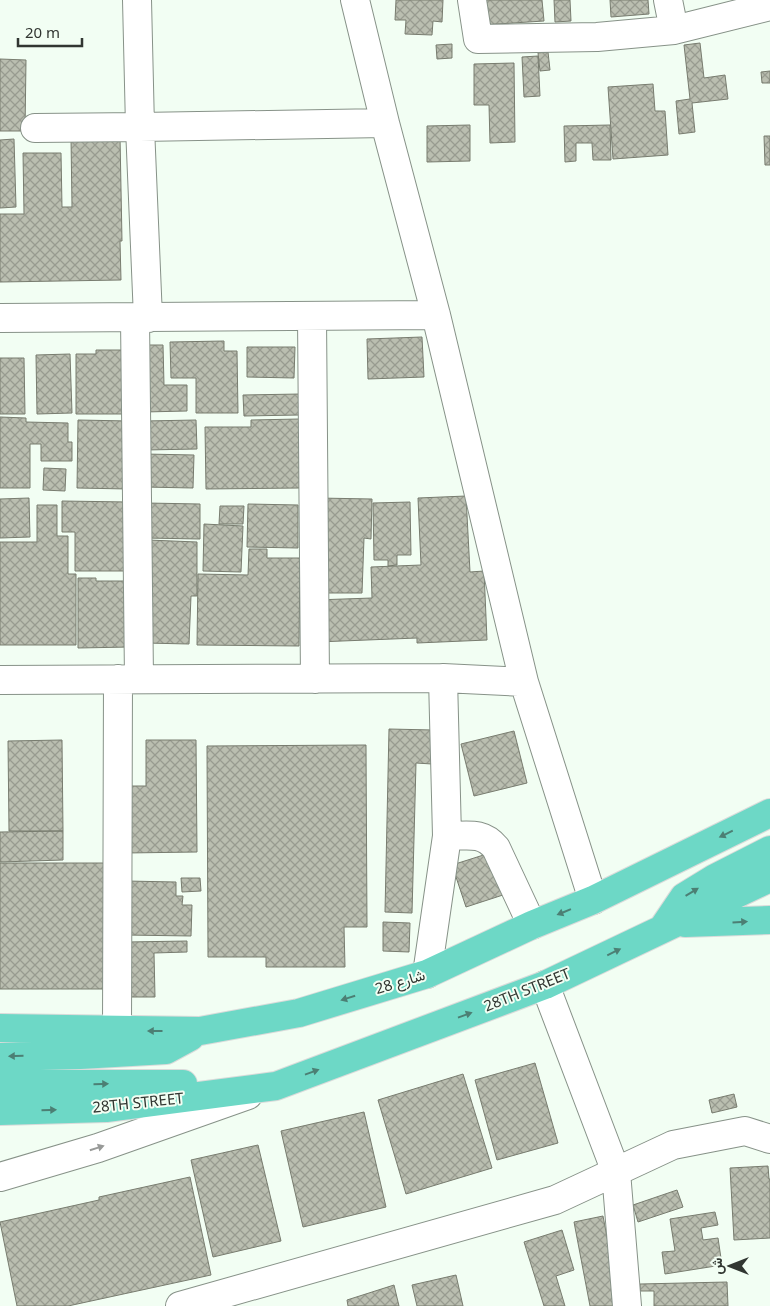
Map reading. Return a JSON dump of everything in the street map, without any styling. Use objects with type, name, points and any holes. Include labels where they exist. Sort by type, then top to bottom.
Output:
[{"type":"main road","name":"شارع 28","points":[[0,1028],[200,1031],[299,1013],[427,974],[532,925],[593,900],[770,813]]},
{"type":"main road","points":[[669,926],[684,897],[770,850]]},
{"type":"main road","name":"28TH STREET","points":[[0,1111],[106,1108],[276,1086],[545,985],[732,898],[770,878]]},
{"type":"main road","points":[[732,898],[770,899]]},
{"type":"main road","points":[[669,926],[770,920]]},
{"type":"main road","points":[[0,1057],[166,1050],[200,1031]]},
{"type":"main road","name":"28TH STREET","points":[[0,1084],[154,1083],[276,1086]]},
{"type":"street","points":[[117,1031],[141,318],[137,0]]},
{"type":"street","points":[[355,0],[385,123],[436,315],[524,682],[593,900]]},
{"type":"street","points":[[472,0],[478,39],[597,36],[674,30],[770,6]]},
{"type":"street","points":[[668,0],[674,30]]},
{"type":"street","points":[[35,128],[385,123]]},
{"type":"street","points":[[0,318],[436,315]]},
{"type":"street","points":[[312,317],[315,678]]},
{"type":"street","points":[[0,680],[443,678],[524,682]]},
{"type":"street","points":[[427,974],[447,836],[443,678]]},
{"type":"street","points":[[447,836],[478,836],[489,839],[496,848],[532,925]]},
{"type":"street","points":[[545,985],[616,1172],[627,1306]]},
{"type":"street","points":[[0,1177],[98,1148],[276,1086]]},
{"type":"street","points":[[180,1306],[555,1200],[673,1145],[745,1131],[770,1140]]},
{"type":"building","points":[[396,0],[443,0],[442,22],[433,21],[432,35],[405,34],[406,20],[395,20]]},
{"type":"building","points":[[481,0],[542,0],[544,21],[482,25]]},
{"type":"building","points":[[554,0],[570,0],[571,21],[555,22]]},
{"type":"building","points":[[610,0],[648,0],[649,14],[611,17]]},
{"type":"building","points":[[700,43],[704,78],[725,75],[728,99],[692,103],[695,132],[679,134],[676,101],[690,99],[684,45]]},
{"type":"building","points":[[452,44],[452,58],[437,59],[436,45]]},
{"type":"building","points":[[548,52],[550,70],[540,71],[538,53]]},
{"type":"building","points":[[538,56],[540,96],[524,97],[522,57]]},
{"type":"building","points":[[0,59],[26,60],[25,131],[0,131]]},
{"type":"building","points":[[514,63],[515,142],[490,143],[489,105],[474,105],[474,64]]},
{"type":"building","points":[[770,71],[770,83],[762,83],[761,72]]},
{"type":"building","points":[[653,84],[655,111],[665,111],[668,155],[613,159],[608,87]]},
{"type":"building","points":[[470,125],[470,161],[427,162],[427,126]]},
{"type":"building","points":[[610,125],[611,160],[593,160],[592,143],[576,143],[576,161],[565,162],[564,126]]},
{"type":"building","points":[[764,136],[770,136],[770,165],[765,165]]},
{"type":"building","points":[[120,137],[121,280],[0,282],[0,214],[24,214],[23,153],[61,153],[62,207],[72,207],[71,138]]},
{"type":"building","points":[[14,139],[16,207],[0,208],[0,140]]},
{"type":"building","points":[[422,337],[424,377],[368,379],[367,339]]},
{"type":"building","points":[[224,341],[224,351],[237,351],[238,413],[196,413],[196,378],[171,378],[170,342]]},
{"type":"building","points":[[144,345],[163,345],[164,385],[187,385],[187,411],[144,412]]},
{"type":"building","points":[[247,347],[295,347],[294,378],[247,377]]},
{"type":"building","points":[[96,350],[128,350],[128,414],[76,414],[76,354],[96,354]]},
{"type":"building","points":[[70,354],[72,413],[37,414],[36,355]]},
{"type":"building","points":[[0,358],[24,358],[25,414],[0,414]]},
{"type":"building","points":[[300,394],[300,415],[244,416],[243,395]]},
{"type":"building","points":[[0,417],[26,418],[26,422],[68,423],[68,442],[72,442],[72,461],[41,461],[41,444],[30,444],[30,488],[0,488]]},
{"type":"building","points":[[299,419],[300,488],[206,489],[205,427],[251,427],[251,420]]},
{"type":"building","points":[[78,420],[129,421],[128,489],[77,488]]},
{"type":"building","points":[[196,420],[197,449],[145,450],[145,421]]},
{"type":"building","points":[[145,454],[194,455],[193,488],[144,487]]},
{"type":"building","points":[[44,468],[66,469],[65,491],[43,490]]},
{"type":"building","points":[[466,496],[470,572],[484,571],[487,640],[417,643],[417,638],[317,642],[315,600],[372,598],[371,567],[421,565],[418,498]]},
{"type":"building","points":[[29,498],[30,537],[0,538],[0,499]]},
{"type":"building","points":[[318,498],[372,499],[371,539],[364,538],[362,593],[317,593]]},
{"type":"building","points":[[62,501],[128,502],[127,571],[75,571],[75,532],[62,532]]},
{"type":"building","points":[[410,502],[411,555],[397,555],[397,565],[388,566],[388,560],[374,560],[373,503]]},
{"type":"building","points":[[146,503],[200,504],[200,539],[145,538]]},
{"type":"building","points":[[248,504],[298,505],[298,548],[247,547]]},
{"type":"building","points":[[37,505],[57,505],[57,536],[68,536],[68,574],[76,574],[76,645],[0,645],[0,542],[37,542]]},
{"type":"building","points":[[220,506],[244,506],[243,524],[219,524]]},
{"type":"building","points":[[204,524],[243,526],[241,572],[203,571]]},
{"type":"building","points":[[148,540],[197,542],[197,596],[191,596],[189,644],[145,643]]},
{"type":"building","points":[[249,549],[267,549],[267,558],[300,558],[299,646],[197,645],[198,574],[248,575]]},
{"type":"building","points":[[78,578],[96,578],[96,581],[130,581],[130,647],[78,648]]},
{"type":"building","points":[[389,729],[433,730],[432,764],[416,763],[412,913],[385,912]]},
{"type":"building","points":[[514,731],[527,783],[474,796],[461,744]]},
{"type":"building","points":[[62,740],[63,831],[9,831],[8,741]]},
{"type":"building","points":[[146,740],[196,740],[197,852],[126,853],[126,786],[146,786]]},
{"type":"building","points":[[366,745],[367,927],[344,927],[345,967],[266,967],[266,957],[208,957],[207,746]]},
{"type":"building","points":[[63,831],[63,860],[0,862],[0,832]]},
{"type":"building","points":[[493,852],[506,894],[466,907],[452,865]]},
{"type":"building","points":[[0,863],[108,863],[108,989],[0,989]]},
{"type":"building","points":[[181,878],[200,878],[201,891],[182,892]]},
{"type":"building","points":[[126,881],[176,882],[176,896],[183,896],[182,905],[192,905],[191,936],[125,935]]},
{"type":"building","points":[[383,922],[410,923],[409,952],[383,951]]},
{"type":"building","points":[[187,941],[187,952],[154,953],[155,997],[129,997],[127,942]]},
{"type":"building","points":[[535,1063],[558,1143],[497,1160],[475,1080]]},
{"type":"building","points":[[463,1074],[492,1168],[406,1194],[378,1100]]},
{"type":"building","points":[[734,1094],[737,1107],[712,1113],[709,1100]]},
{"type":"building","points":[[364,1112],[386,1207],[303,1227],[281,1131]]},
{"type":"building","points":[[258,1145],[281,1241],[213,1257],[191,1160]]},
{"type":"building","points":[[768,1166],[770,1179],[770,1238],[734,1240],[730,1168]]},
{"type":"building","points":[[190,1177],[211,1275],[68,1306],[17,1306],[0,1222],[99,1200],[99,1197]]},
{"type":"building","points":[[677,1190],[683,1207],[638,1222],[633,1205]]},
{"type":"building","points":[[715,1212],[718,1225],[701,1228],[703,1240],[718,1238],[722,1265],[665,1274],[662,1252],[675,1251],[670,1219]]},
{"type":"building","points":[[603,1216],[620,1306],[590,1306],[574,1222]]},
{"type":"building","points":[[562,1230],[574,1270],[556,1276],[565,1306],[544,1306],[524,1242]]},
{"type":"building","points":[[456,1275],[463,1306],[417,1306],[412,1285]]},
{"type":"building","points":[[727,1282],[728,1306],[654,1306],[654,1291],[640,1291],[640,1284]]},
{"type":"building","points":[[394,1285],[399,1306],[348,1306],[347,1300]]}]
